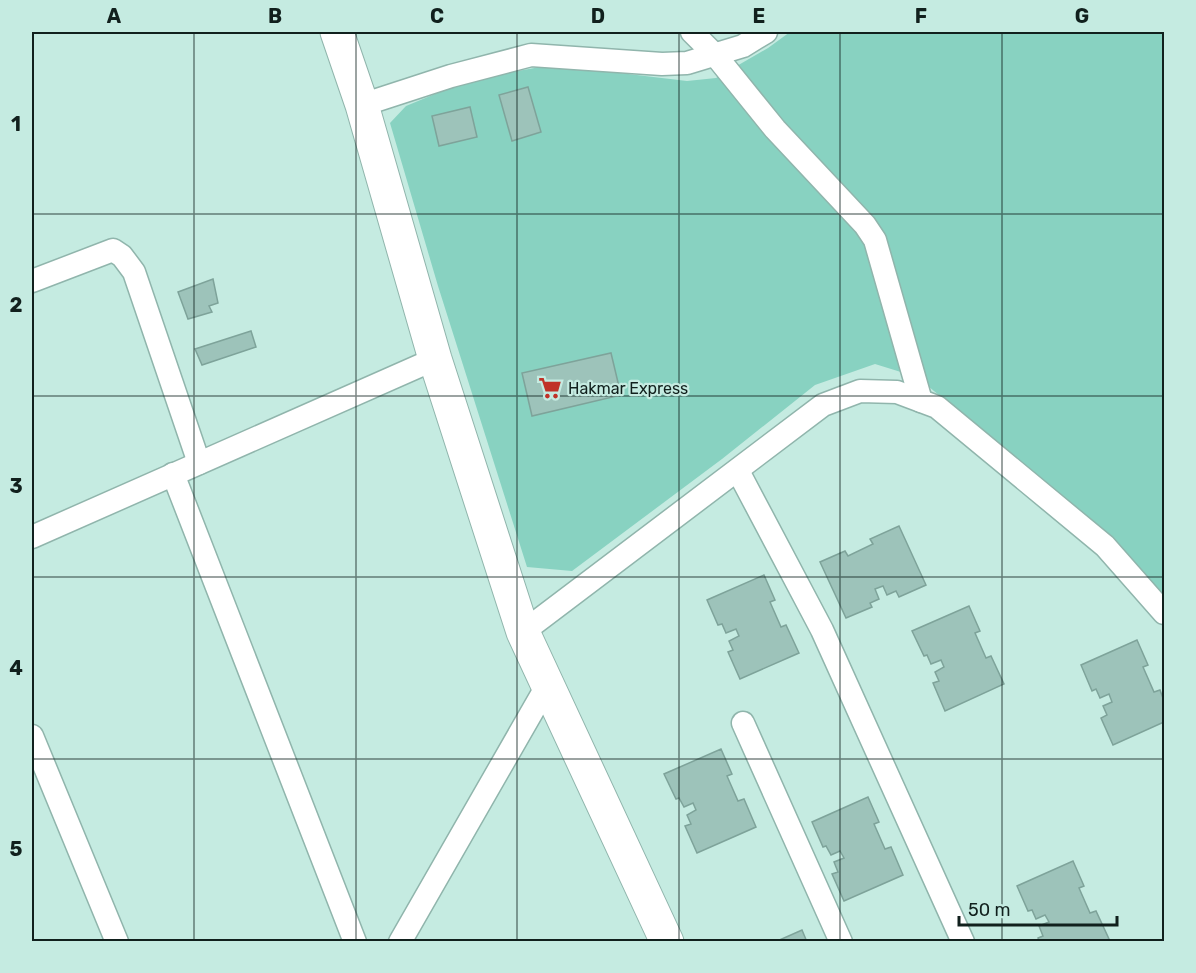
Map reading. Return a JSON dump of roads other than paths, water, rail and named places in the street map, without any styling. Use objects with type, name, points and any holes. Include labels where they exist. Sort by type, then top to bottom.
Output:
[{"type":"main road","points":[[337,32],[362,105],[435,359],[523,632],[667,942]]},
{"type":"street","points":[[692,32],[716,56],[775,129],[865,225],[875,240],[921,401]]},
{"type":"street","points":[[362,105],[451,76],[531,55],[662,64],[687,63],[743,46],[766,32]]},
{"type":"street","points":[[32,281],[113,250],[122,256],[134,272],[199,463]]},
{"type":"street","points":[[32,537],[435,359]]},
{"type":"street","points":[[523,632],[823,405],[860,391],[897,392],[937,407],[1106,546],[1164,613]]},
{"type":"street","points":[[738,471],[822,630],[963,942]]},
{"type":"street","points":[[173,474],[355,942]]},
{"type":"street","points":[[400,942],[548,684]]},
{"type":"street","points":[[742,723],[841,942]]},
{"type":"street","points":[[32,736],[117,942]]},
{"type":"place","name":"Hakmar Express","points":[[550,388]]}]
